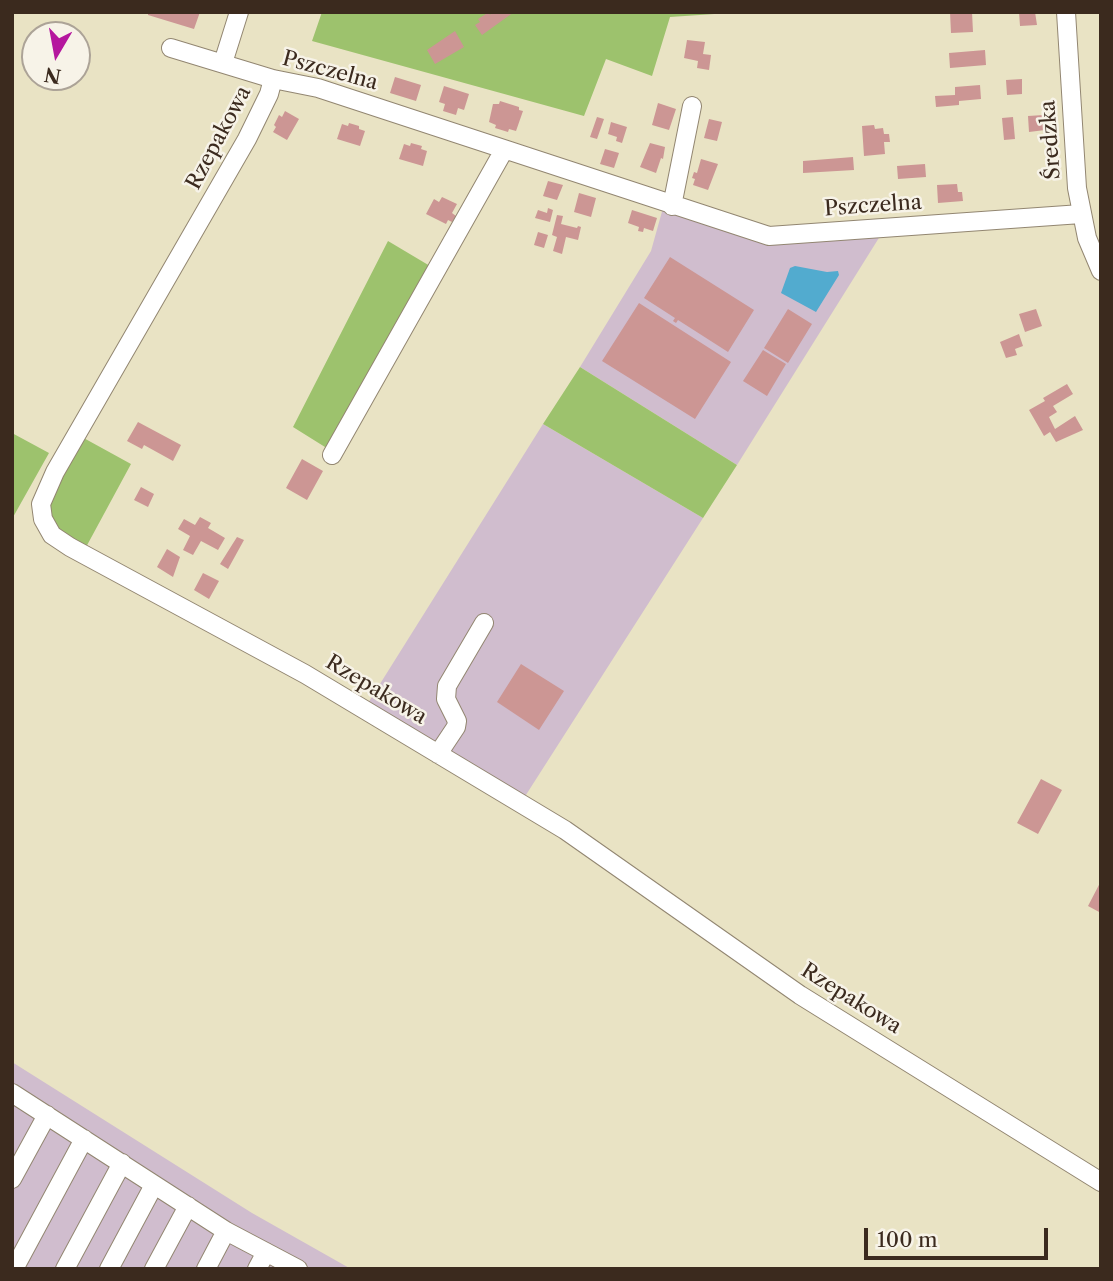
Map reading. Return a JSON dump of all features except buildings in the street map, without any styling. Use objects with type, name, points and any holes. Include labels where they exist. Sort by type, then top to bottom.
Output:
[{"type":"street","points":[[223,63],[239,12]]},
{"type":"street","name":"Średzka","points":[[1066,12],[1077,188],[1081,214],[1099,266]]},
{"type":"street","name":"Pszczelna","points":[[171,48],[273,79],[318,88],[769,236],[1081,214]]},
{"type":"street","name":"Rzepakowa","points":[[273,79],[269,94],[247,139],[55,472],[41,504],[43,519],[52,534],[70,547],[304,674],[565,830],[800,995],[1101,1182]]},
{"type":"street","points":[[672,206],[692,106]]},
{"type":"street","points":[[332,455],[504,150]]},
{"type":"street","points":[[438,754],[456,727],[457,721],[446,699],[447,686],[484,623]]},
{"type":"street","points":[[12,1093],[226,1231],[299,1269]]},
{"type":"street","points":[[12,1180],[47,1115]]},
{"type":"street","points":[[14,1269],[84,1139]]},
{"type":"street","points":[[65,1269],[121,1163]]},
{"type":"street","points":[[108,1269],[154,1185]]},
{"type":"street","points":[[154,1269],[188,1206]]},
{"type":"street","points":[[206,1269],[226,1231]]},
{"type":"street","points":[[257,1269],[266,1252]]},
{"type":"shaded area","points":[[663,208],[765,240],[882,233],[737,465],[580,367],[651,251]]},
{"type":"shaded area","points":[[543,424],[703,518],[524,798],[368,703]]},
{"type":"shaded area","points":[[12,1062],[252,1213],[351,1269],[12,1269]]},
{"type":"green space","points":[[322,12],[729,13],[670,17],[652,76],[606,59],[584,116],[312,41]]},
{"type":"green space","points":[[388,241],[430,266],[444,266],[341,457],[293,427]]},
{"type":"green space","points":[[580,367],[737,465],[703,518],[543,424]]},
{"type":"green space","points":[[12,433],[49,453],[12,519]]},
{"type":"green space","points":[[80,436],[131,464],[85,549],[58,534],[51,513],[50,498]]},
{"type":"water","points":[[795,266],[827,272],[838,271],[839,275],[816,312],[781,293],[790,268]]}]
